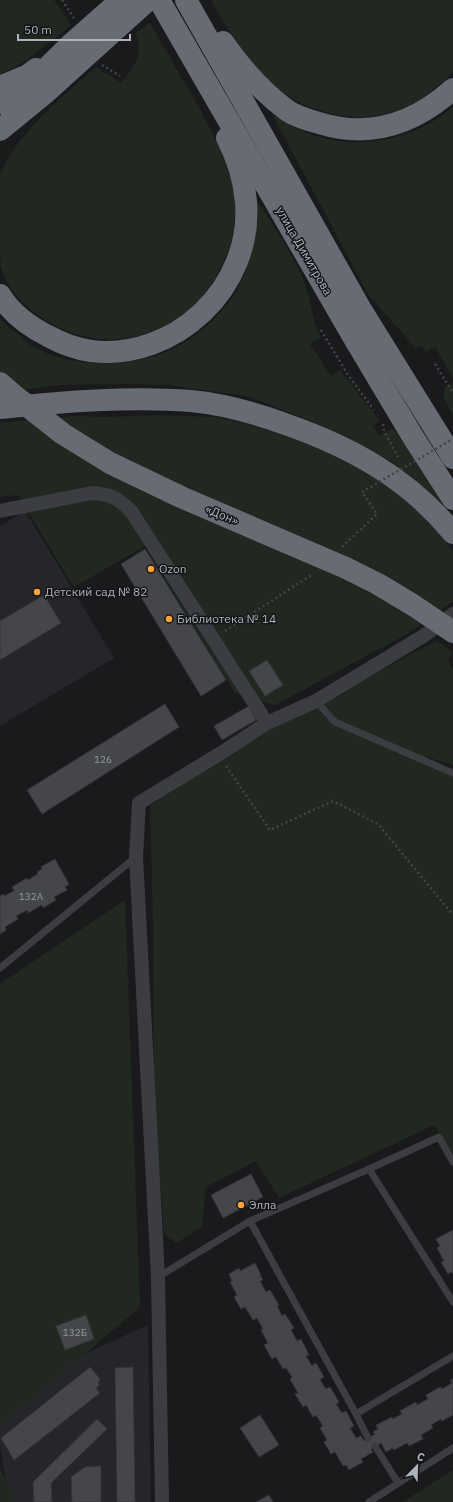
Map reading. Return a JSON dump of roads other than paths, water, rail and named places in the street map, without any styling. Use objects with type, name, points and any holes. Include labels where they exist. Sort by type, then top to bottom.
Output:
[{"type":"highway","points":[[0,147],[121,0]]},
{"type":"highway","points":[[0,87],[28,75],[70,45],[90,39],[148,0]]},
{"type":"highway","points":[[0,296],[16,314],[30,326],[59,342],[90,351],[122,351],[139,348],[165,338],[191,322],[205,311],[227,283],[241,248],[244,233],[246,202],[244,183],[230,145],[159,0]]},
{"type":"highway","name":"улица Димитрова","points":[[159,0],[355,340],[413,437],[453,499]]},
{"type":"highway","name":"улица Димитрова","points":[[186,0],[360,308],[453,458]]},
{"type":"highway","points":[[191,0],[237,62],[267,94],[289,112],[306,120],[341,130],[381,128],[405,121],[420,114],[437,103],[453,89]]},
{"type":"highway","points":[[0,114],[70,45]]},
{"type":"highway","points":[[0,130],[44,94]]},
{"type":"highway","name":"«Дон»","points":[[0,383],[63,434],[110,463],[181,497],[346,568],[378,584],[453,632]]},
{"type":"highway","points":[[0,408],[140,399],[192,401],[226,406],[263,416],[317,435],[364,458],[386,471],[428,504],[450,531]]},
{"type":"street","points":[[0,511],[92,493],[107,494],[121,501],[131,510],[267,723]]},
{"type":"street","points":[[162,1502],[158,1277],[136,857],[139,803],[267,723],[316,701],[425,635],[453,614]]},
{"type":"lane","points":[[316,701],[335,722],[453,773]]},
{"type":"lane","points":[[0,968],[136,857]]},
{"type":"lane","points":[[158,1277],[250,1221],[438,1137],[453,1162]]},
{"type":"lane","points":[[369,1169],[453,1302]]},
{"type":"lane","points":[[250,1221],[368,1438]]},
{"type":"lane","points":[[356,1414],[453,1356]]},
{"type":"lane","points":[[375,1446],[398,1483]]},
{"type":"lane","points":[[369,1502],[453,1448]]},
{"type":"place","name":"Ozon","points":[[151,569]]},
{"type":"place","name":"Детский сад № 82","points":[[37,592]]},
{"type":"place","name":"Библиотека № 14","points":[[169,619]]},
{"type":"place","name":"Элла","points":[[241,1205]]}]
